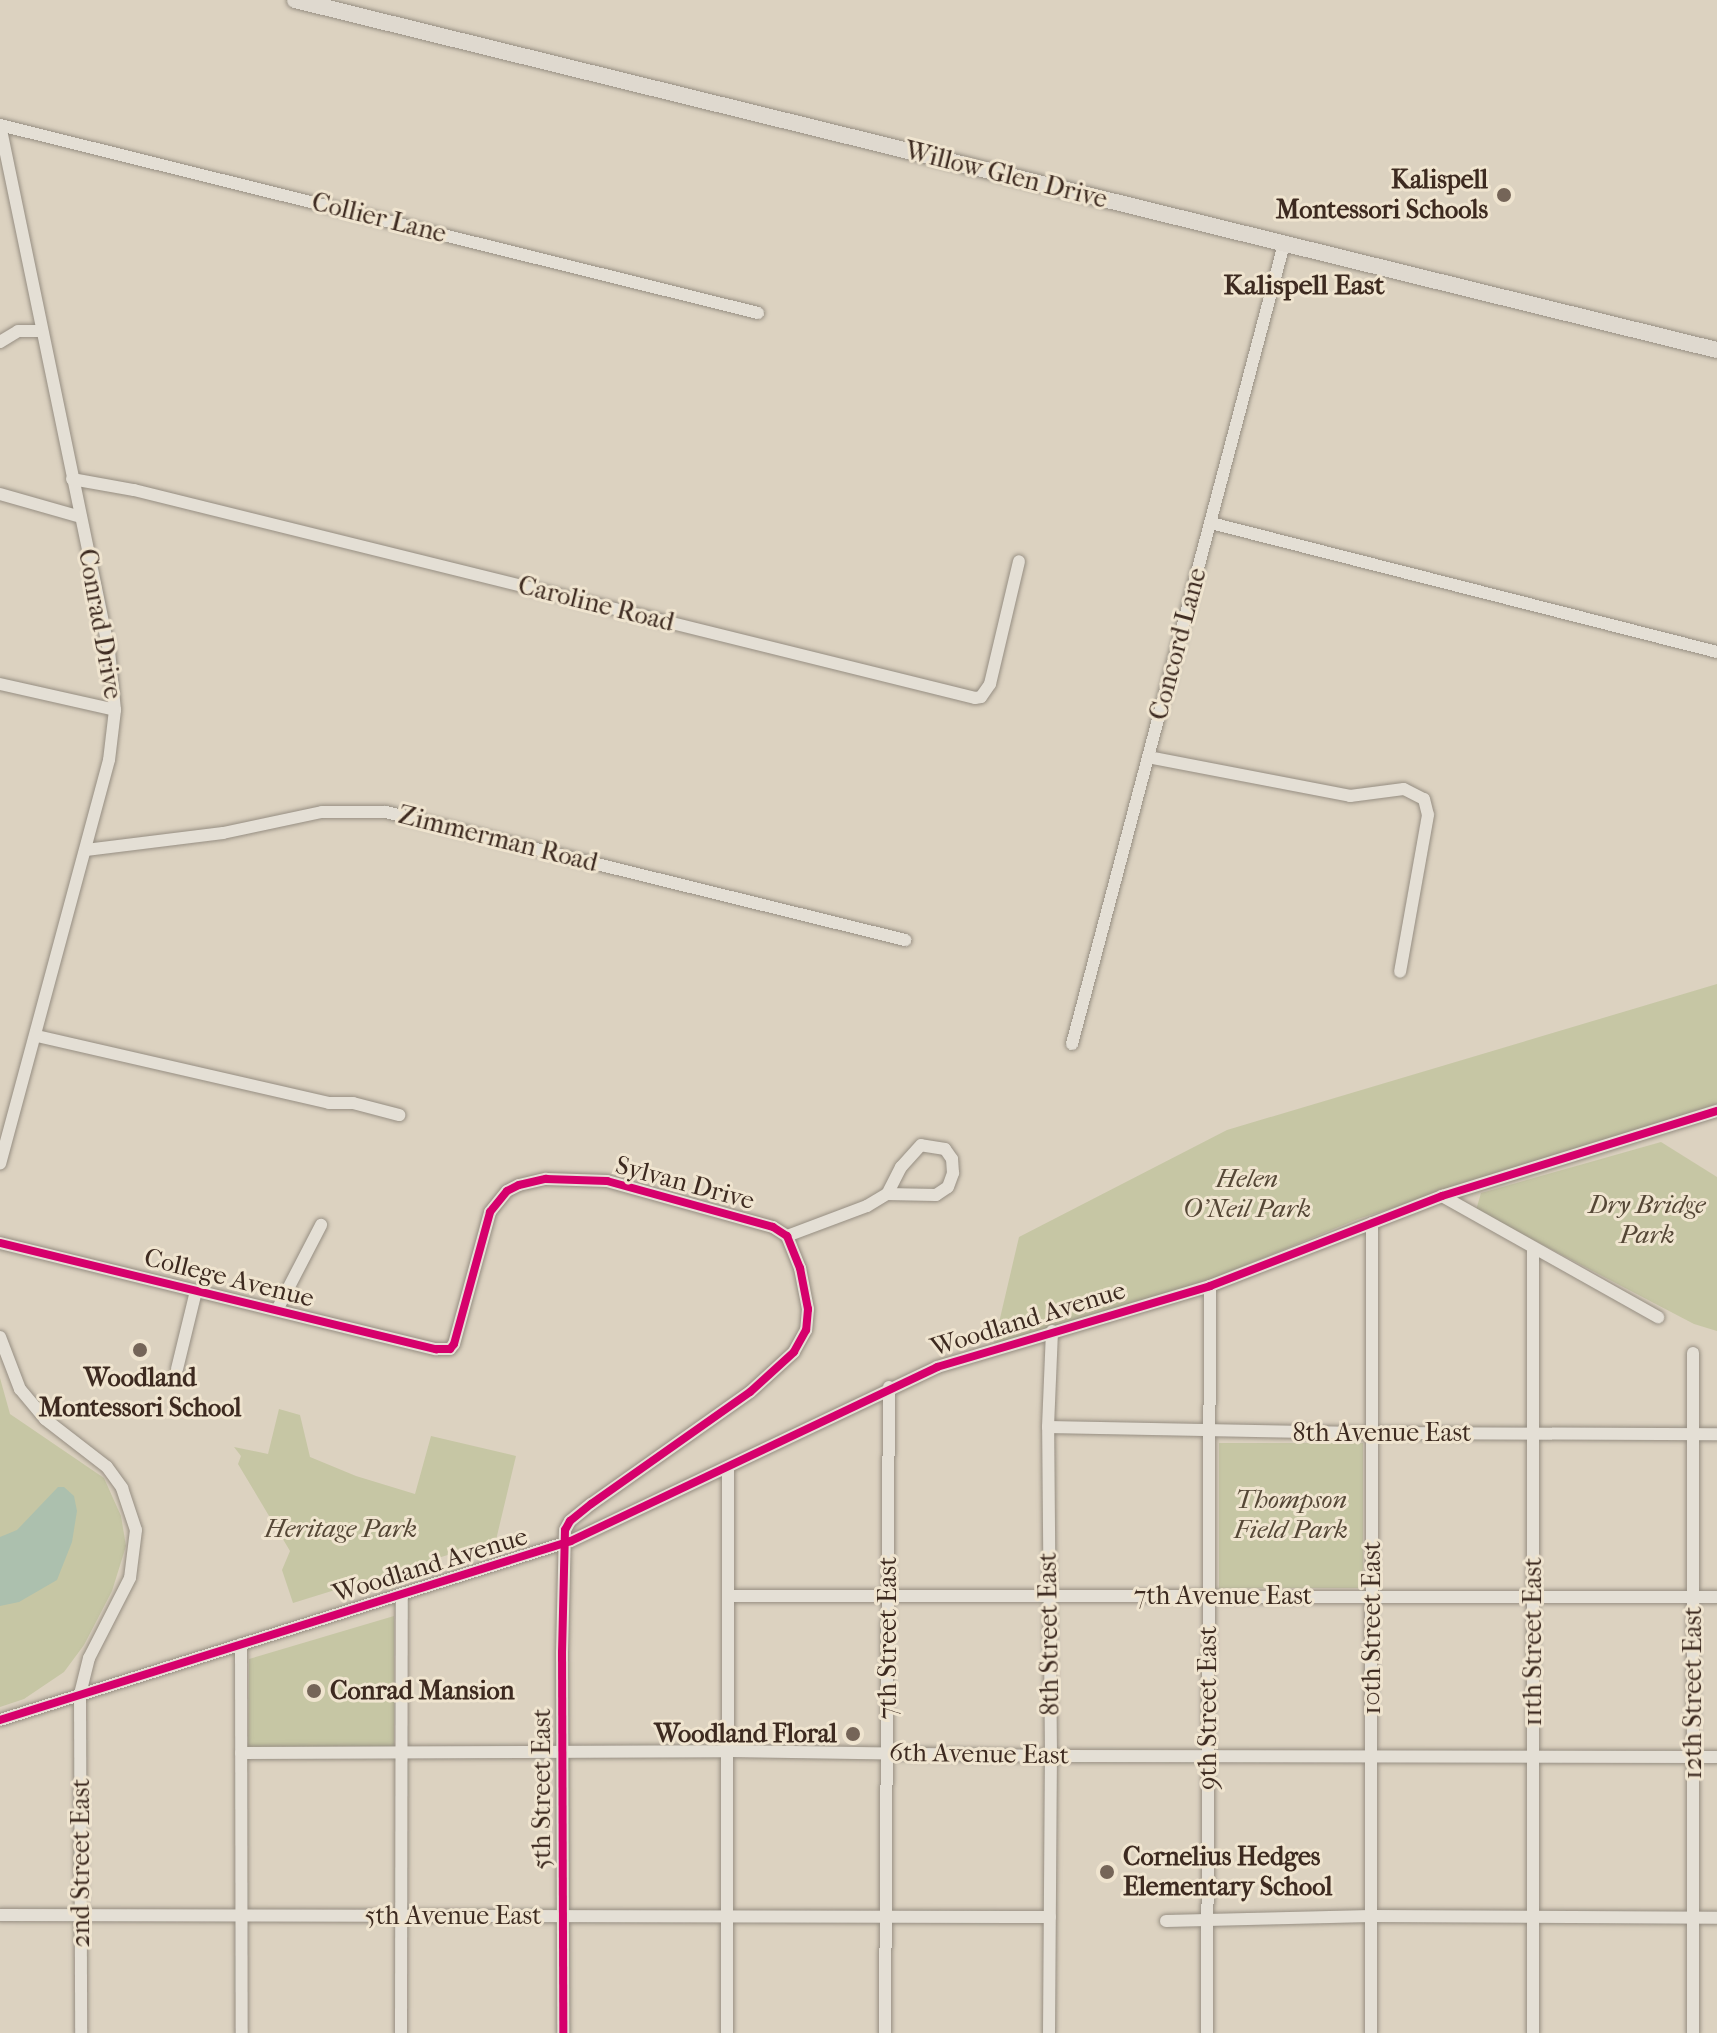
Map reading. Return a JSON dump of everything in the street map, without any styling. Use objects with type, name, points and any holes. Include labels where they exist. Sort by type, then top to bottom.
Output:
[{"type":"main road","name":"Willow Glen Drive","points":[[295,0],[1717,350]]},
{"type":"street","name":"Collier Lane","points":[[0,125],[758,313]]},
{"type":"street","name":"Conrad Drive","points":[[0,125],[109,651],[115,710],[109,760],[37,1036],[6,1119],[0,1164]]},
{"type":"street","name":"Concord Lane","points":[[1072,1044],[1284,244]]},
{"type":"street","points":[[0,342],[18,331],[41,331]]},
{"type":"street","name":"Caroline Road","points":[[72,479],[134,490],[975,698],[981,697],[990,684],[1019,561]]},
{"type":"street","points":[[0,494],[81,517]]},
{"type":"street","points":[[1211,523],[1717,652]]},
{"type":"street","points":[[0,684],[115,710]]},
{"type":"street","points":[[1148,757],[1350,796],[1404,789],[1424,799],[1428,815],[1400,972]]},
{"type":"street","name":"Zimmerman Road","points":[[86,850],[223,833],[322,812],[386,812],[905,940]]},
{"type":"street","points":[[37,1036],[314,1099],[353,1103],[399,1115]]},
{"type":"street","name":"Woodland Avenue","points":[[0,1720],[563,1544],[728,1468],[889,1387],[937,1367],[1210,1286],[1442,1196],[1717,1111]]},
{"type":"street","points":[[563,1544],[570,1521],[750,1392],[794,1352],[806,1330],[808,1309],[800,1268],[787,1236],[867,1206],[887,1194],[901,1167],[921,1145],[945,1149],[952,1159],[953,1173],[948,1187],[936,1195],[887,1194]]},
{"type":"street","name":"Sylvan Drive","points":[[450,1349],[458,1334],[490,1212],[507,1191],[519,1185],[546,1179],[607,1181],[773,1227],[787,1236]]},
{"type":"street","points":[[1442,1196],[1533,1250],[1658,1317]]},
{"type":"street","name":"10th Street East","points":[[1371,2033],[1372,1223]]},
{"type":"street","points":[[277,1310],[321,1225]]},
{"type":"street","name":"College Avenue","points":[[0,1243],[436,1349],[450,1349]]},
{"type":"street","name":"11th Street East","points":[[1533,1250],[1533,2033]]},
{"type":"street","name":"9th Street East","points":[[1207,2033],[1210,1286]]},
{"type":"street","points":[[177,1369],[196,1291]]},
{"type":"street","name":"8th Street East","points":[[1049,2033],[1051,1756],[1048,1427],[1052,1331]]},
{"type":"street","points":[[0,1337],[13,1376],[31,1405],[107,1467],[122,1488],[131,1510],[136,1545],[130,1578],[89,1658],[80,1694]]},
{"type":"street","name":"12th Street East","points":[[1693,1353],[1693,2033]]},
{"type":"street","name":"7th Street East","points":[[885,2033],[889,1387]]},
{"type":"street","name":"8th Avenue East","points":[[1048,1427],[1372,1433],[1717,1434]]},
{"type":"street","points":[[727,2033],[728,1468]]},
{"type":"street","name":"5th Street East","points":[[563,1544],[563,2033]]},
{"type":"street","points":[[401,2033],[402,1595]]},
{"type":"street","name":"7th Avenue East","points":[[728,1596],[1717,1597]]},
{"type":"street","points":[[241,1644],[242,2033]]},
{"type":"street","name":"2nd Street East","points":[[80,1694],[81,2033]]},
{"type":"street","name":"6th Avenue East","points":[[241,1753],[728,1751],[1051,1756],[1717,1757]]},
{"type":"street","name":"5th Avenue East","points":[[0,1915],[1050,1917]]},
{"type":"street","points":[[1166,1921],[1371,1916],[1717,1918]]},
{"type":"green space","name":"Helen O'Neil Park","points":[[1717,984],[1717,1104],[1358,1219],[1212,1279],[994,1344],[1019,1237],[1227,1130]]},
{"type":"green space","name":"Dry Bridge Park","points":[[1661,1142],[1717,1177],[1717,1331],[1694,1324],[1476,1210],[1481,1193]]},
{"type":"green space","points":[[0,1378],[10,1414],[104,1478],[121,1516],[126,1546],[112,1591],[84,1645],[64,1672],[24,1699],[0,1707]]},
{"type":"green space","name":"Heritage Park","points":[[279,1409],[300,1415],[310,1457],[356,1476],[415,1494],[431,1436],[516,1456],[496,1540],[293,1603],[282,1570],[290,1551],[238,1464],[241,1456],[234,1447],[268,1454]]},
{"type":"green space","name":"Thompson Field Park","points":[[1219,1443],[1363,1443],[1363,1588],[1219,1588]]},
{"type":"green space","points":[[394,1616],[394,1749],[248,1749],[249,1659]]},
{"type":"shaded area","points":[[58,1487],[64,1487],[74,1496],[77,1511],[72,1542],[57,1580],[19,1602],[0,1606],[0,1537],[17,1530]]},
{"type":"cycle path","points":[[0,1720],[571,1541],[937,1367],[1210,1286],[1442,1196],[1717,1111]]},
{"type":"cycle path","points":[[0,1243],[436,1349],[450,1349],[454,1344],[490,1212],[507,1191],[519,1185],[546,1179],[607,1181],[773,1227],[787,1236],[800,1268],[808,1309],[806,1330],[794,1352],[750,1392],[591,1504],[570,1521],[565,1530],[562,1652],[563,2033]]},
{"type":"place","name":"Kalispell Montessori Schools","points":[[1504,195]]},
{"type":"place","name":"Woodland Montessori School","points":[[140,1350]]},
{"type":"place","name":"Conrad Mansion","points":[[314,1691]]},
{"type":"place","name":"Woodland Floral","points":[[853,1734]]},
{"type":"place","name":"Cornelius Hedges Elementary School","points":[[1107,1872]]},
{"type":"district","name":"Kalispell East","points":[[1304,285]]}]
